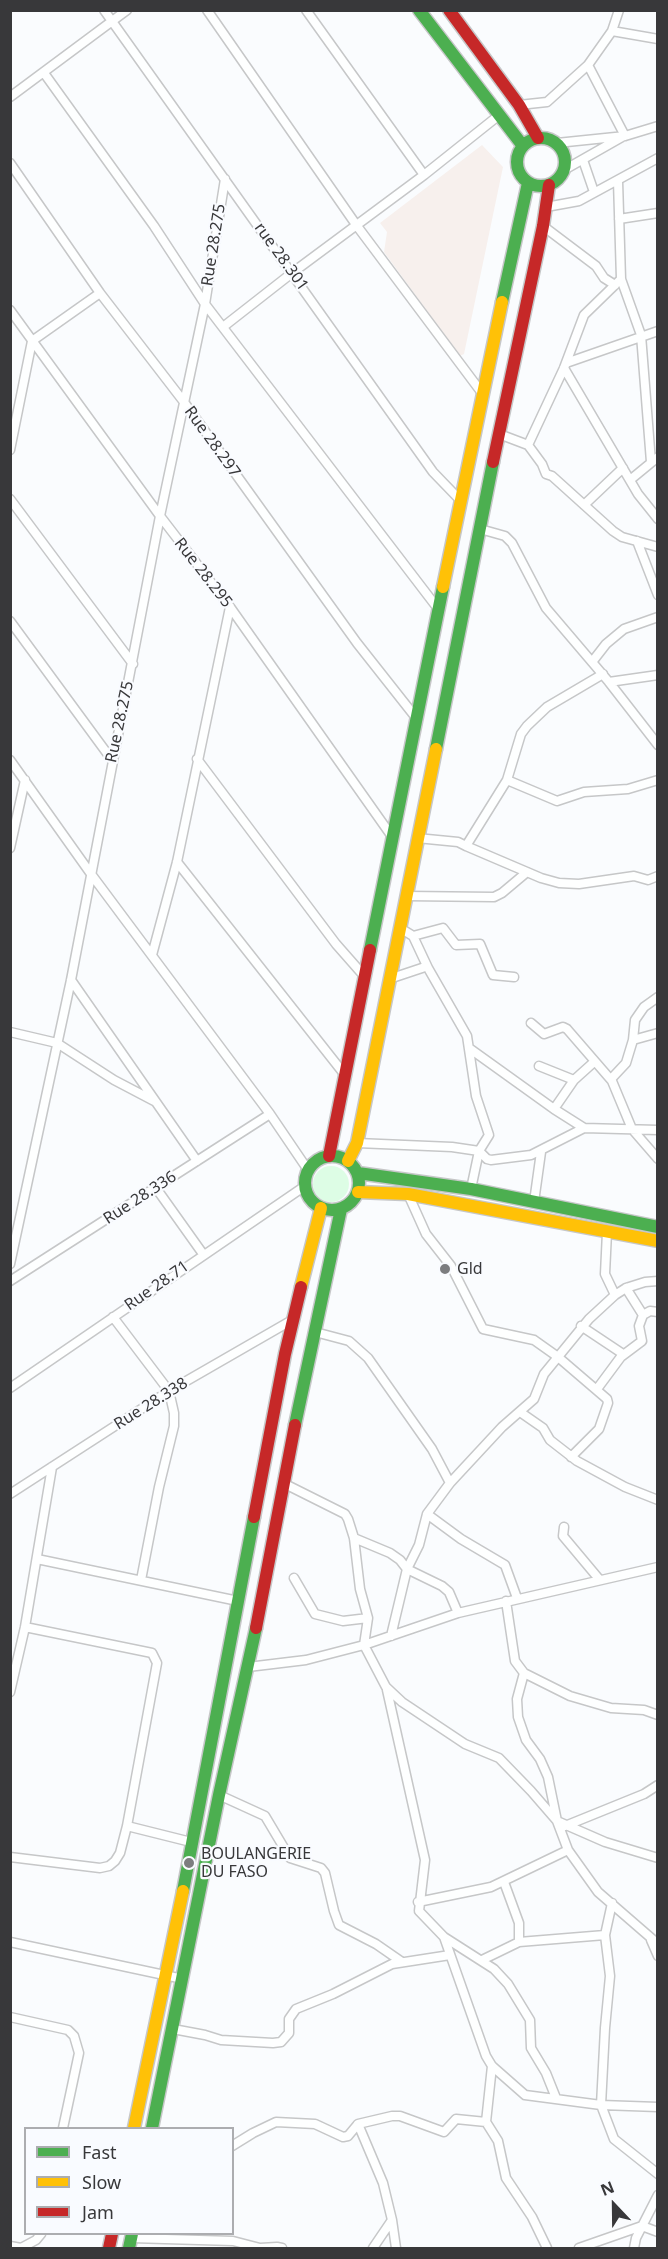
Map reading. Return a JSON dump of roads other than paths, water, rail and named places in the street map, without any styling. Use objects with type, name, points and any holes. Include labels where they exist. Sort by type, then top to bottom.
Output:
[{"type":"main road","points":[[419,10],[523,146]]},
{"type":"main road","points":[[449,10],[519,105],[538,138]]},
{"type":"main road","points":[[538,138],[557,143],[566,160],[561,177],[549,185],[537,186],[528,183],[521,176],[517,166],[518,155],[523,146],[538,138]]},
{"type":"main road","points":[[329,1156],[482,393],[528,183]]},
{"type":"main road","points":[[348,1161],[357,1143],[417,838],[543,226],[549,185]]},
{"type":"main road","points":[[329,1156],[348,1161],[358,1173],[358,1192],[349,1205],[341,1209],[321,1208],[310,1199],[305,1186],[308,1170],[317,1160],[329,1156]]},
{"type":"main road","points":[[358,1173],[471,1189],[657,1227]]},
{"type":"main road","points":[[358,1192],[408,1194],[657,1241]]},
{"type":"main road","points":[[134,2127],[285,1354],[321,1208]]},
{"type":"main road","points":[[152,2127],[341,1209]]},
{"type":"street","name":"rue 28.301","points":[[104,10],[433,472],[461,501]]},
{"type":"street","points":[[10,97],[127,10]]},
{"type":"street","points":[[207,10],[357,226],[482,393]]},
{"type":"street","points":[[306,10],[424,175]]},
{"type":"street","points":[[519,105],[547,102],[588,65],[612,31],[619,10]]},
{"type":"street","points":[[612,31],[657,39]]},
{"type":"street","points":[[588,65],[625,136]]},
{"type":"street","points":[[44,73],[154,226],[205,303],[439,610]]},
{"type":"street","points":[[224,327],[498,116]]},
{"type":"street","points":[[557,143],[625,136],[657,126]]},
{"type":"street","points":[[564,170],[625,136]]},
{"type":"street","points":[[546,207],[579,201],[657,158]]},
{"type":"street","points":[[583,160],[594,192]]},
{"type":"street","name":"Rue 28.297","points":[[10,163],[100,293],[184,402],[357,643],[417,719]]},
{"type":"street","name":"Rue 28.275","points":[[10,1264],[71,980],[160,516],[205,303],[225,179]]},
{"type":"street","points":[[618,181],[618,282],[641,335],[654,460],[630,480]]},
{"type":"street","points":[[619,219],[657,213]]},
{"type":"street","points":[[543,226],[596,266],[604,278],[618,282]]},
{"type":"street","points":[[528,445],[565,366],[584,315],[618,282]]},
{"type":"street","points":[[10,450],[32,341],[100,293]]},
{"type":"street","name":"Rue 28.295","points":[[10,310],[160,516],[230,607],[393,838]]},
{"type":"street","points":[[565,366],[641,335],[657,331]]},
{"type":"street","points":[[565,366],[630,480],[657,519]]},
{"type":"street","points":[[500,434],[528,445],[542,464],[546,474],[621,537],[657,547]]},
{"type":"street","points":[[584,505],[623,468]]},
{"type":"street","points":[[10,499],[133,664]]},
{"type":"street","points":[[480,529],[505,537],[512,543],[546,608],[603,674],[657,745]]},
{"type":"street","points":[[637,541],[657,595]]},
{"type":"street","points":[[152,955],[177,862],[230,607]]},
{"type":"street","points":[[592,662],[606,644],[624,629],[657,617]]},
{"type":"street","points":[[10,621],[112,760]]},
{"type":"street","points":[[466,846],[507,780],[522,734],[534,719],[569,692],[603,674]]},
{"type":"street","points":[[609,682],[657,675]]},
{"type":"street","points":[[197,759],[336,944],[365,977]]},
{"type":"street","points":[[10,760],[91,874],[270,1114],[308,1170]]},
{"type":"street","points":[[10,848],[25,780]]},
{"type":"street","points":[[507,780],[557,801],[585,792],[628,789],[657,780]]},
{"type":"street","points":[[417,838],[458,842],[541,878],[568,884],[634,876],[648,880],[657,876]]},
{"type":"street","points":[[177,862],[345,1075]]},
{"type":"street","points":[[406,896],[494,897],[527,872]]},
{"type":"street","points":[[399,928],[413,936],[428,968],[465,1032],[476,1096],[489,1135],[479,1151],[471,1189]]},
{"type":"street","points":[[413,936],[443,928],[456,945],[480,944],[493,975],[514,977]]},
{"type":"street","points":[[389,978],[428,968]]},
{"type":"street","points":[[71,980],[197,1161]]},
{"type":"street","points":[[611,1079],[626,1063],[633,1040],[635,1020],[644,1006],[657,997]]},
{"type":"street","points":[[531,1023],[544,1034],[565,1027],[611,1079],[632,1129],[657,1159]]},
{"type":"street","points":[[10,1032],[57,1043],[114,1080],[157,1103]]},
{"type":"street","points":[[633,1040],[657,1033]]},
{"type":"street","points":[[469,1048],[584,1128]]},
{"type":"street","points":[[554,1109],[574,1080],[594,1062]]},
{"type":"street","points":[[539,1066],[574,1080]]},
{"type":"street","name":"Rue 28.336","points":[[10,1281],[270,1114]]},
{"type":"street","points":[[357,1143],[479,1151],[491,1161],[525,1157],[541,1152],[584,1128],[657,1130]]},
{"type":"street","points":[[534,1202],[541,1152]]},
{"type":"street","name":"Rue 28.71","points":[[10,1388],[305,1186]]},
{"type":"street","points":[[156,1188],[203,1254]]},
{"type":"street","points":[[408,1194],[426,1234],[451,1266],[483,1329],[534,1341],[605,1395],[608,1403],[599,1429],[571,1456]]},
{"type":"street","points":[[607,1232],[605,1274],[615,1294]]},
{"type":"street","points":[[391,1636],[407,1569],[420,1542],[427,1514],[450,1483],[502,1427],[534,1399],[542,1376],[582,1326],[615,1294],[645,1282],[657,1281]]},
{"type":"street","points":[[626,1288],[643,1315]]},
{"type":"street","points":[[597,1389],[622,1356],[642,1341],[639,1326],[643,1315],[650,1311],[657,1312]]},
{"type":"street","points":[[113,1317],[169,1391],[174,1413],[174,1426],[159,1487],[141,1580]]},
{"type":"street","name":"Rue 28.338","points":[[10,1494],[169,1391],[294,1319]]},
{"type":"street","points":[[582,1326],[622,1353],[622,1356]]},
{"type":"street","points":[[315,1332],[349,1341],[368,1358],[432,1449],[450,1483]]},
{"type":"street","points":[[520,1412],[543,1428],[550,1440],[571,1456],[625,1487],[657,1500]]},
{"type":"street","points":[[10,1692],[25,1627],[52,1467]]},
{"type":"street","points":[[283,1483],[345,1514],[352,1527],[360,1589],[368,1618],[364,1646],[386,1687],[425,1860],[418,1902],[421,1915],[444,1937],[494,1969],[508,1984],[530,2020],[531,2048],[546,2073],[556,2098]]},
{"type":"street","points":[[427,1514],[461,1539],[505,1565],[517,1598]]},
{"type":"street","points":[[564,1527],[563,1536],[599,1579]]},
{"type":"street","points":[[354,1538],[395,1556],[407,1569],[449,1592],[458,1613]]},
{"type":"street","points":[[37,1560],[238,1601]]},
{"type":"street","points":[[248,1667],[306,1660],[364,1646],[458,1613],[657,1567]]},
{"type":"street","points":[[294,1578],[315,1614],[343,1621],[368,1618]]},
{"type":"street","points":[[506,1601],[515,1661],[524,1673],[570,1696],[610,1708],[644,1710],[657,1714]]},
{"type":"street","points":[[10,1857],[100,1868],[109,1866],[120,1853],[127,1826],[156,1658],[152,1653],[25,1627]]},
{"type":"street","points":[[524,1673],[517,1699],[518,1718],[526,1740],[540,1759],[548,1777],[568,1850],[595,1888],[657,1944]]},
{"type":"street","points":[[386,1687],[402,1702],[465,1744],[499,1758],[561,1823],[605,1842],[657,1858]]},
{"type":"street","points":[[561,1823],[644,1794],[657,1785]]},
{"type":"street","points":[[219,1795],[265,1816],[290,1857],[321,1868],[325,1873],[333,1911],[339,1924],[376,1944],[402,1962]]},
{"type":"street","points":[[127,1826],[191,1842]]},
{"type":"street","points":[[418,1902],[486,1889],[568,1850]]},
{"type":"street","points":[[504,1882],[519,1923],[519,1942]]},
{"type":"street","points":[[612,1903],[605,1935],[610,1976],[604,2028],[601,2105],[614,2139],[657,2174]]},
{"type":"street","points":[[482,1960],[519,1942],[605,1935]]},
{"type":"street","points":[[444,1937],[486,2056],[492,2066],[521,2093],[601,2105],[657,2107]]},
{"type":"street","points":[[650,1937],[657,1956]]},
{"type":"street","points":[[10,1942],[183,1979]]},
{"type":"street","points":[[173,2029],[221,2040],[281,2042],[289,2032],[289,2019],[294,2010],[333,1994],[392,1964],[450,1955]]},
{"type":"street","points":[[10,2017],[68,2030],[74,2036],[79,2053],[63,2127]]},
{"type":"street","points":[[492,2066],[486,2122],[498,2141],[506,2178],[532,2217],[547,2248]]},
{"type":"street","points":[[234,2145],[276,2122],[315,2124],[343,2137],[348,2136],[358,2124],[384,2117],[400,2116],[444,2132],[456,2119],[486,2122]]},
{"type":"street","points":[[358,2124],[383,2183],[396,2248]]},
{"type":"street","points":[[634,2248],[657,2195]]},
{"type":"street","points":[[373,2248],[392,2220]]},
{"type":"street","points":[[579,2248],[642,2226],[657,2232]]},
{"type":"street","points":[[10,2246],[21,2248],[40,2235]]},
{"type":"street","points":[[131,2240],[233,2241],[260,2248],[282,2248]]},
{"type":"place","name":"Gld","points":[[445,1269]]},
{"type":"place","name":"BOULANGERIE DU FASO","points":[[189,1863]]}]
